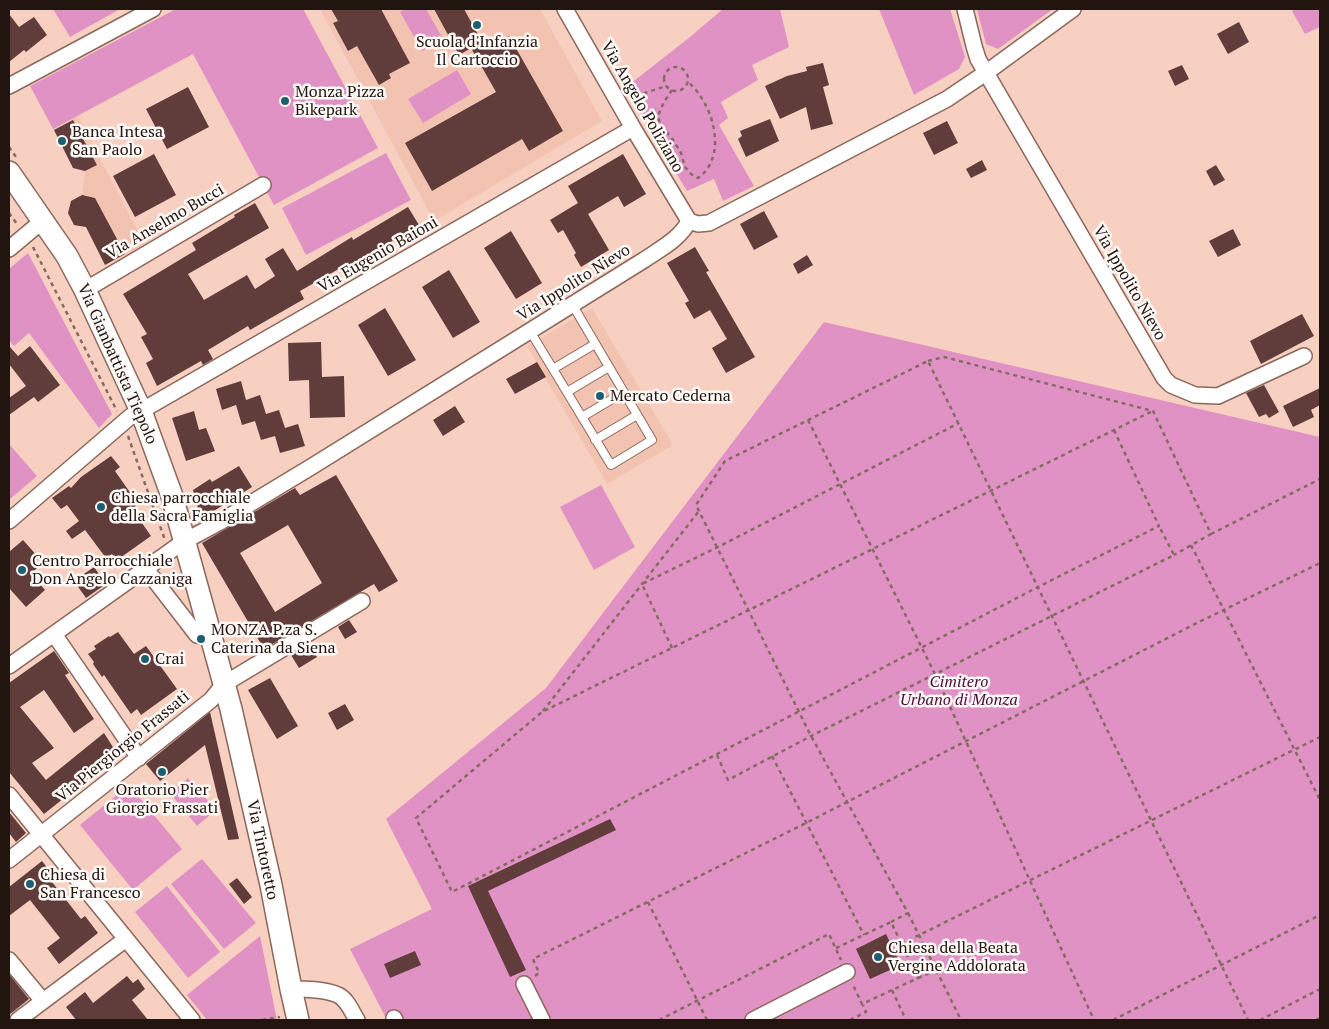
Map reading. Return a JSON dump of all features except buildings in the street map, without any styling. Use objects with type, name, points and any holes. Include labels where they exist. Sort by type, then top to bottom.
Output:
[{"type":"street","points":[[9,86],[153,9]]},
{"type":"street","name":"Via Angelo Poliziano","points":[[565,9],[689,222]]},
{"type":"street","name":"Via Ippolito Nievo","points":[[966,9],[978,59],[988,72],[1159,370],[1171,385],[1195,395],[1218,396],[1304,356]]},
{"type":"street","points":[[689,222],[698,224],[709,223],[947,99],[988,72],[1074,9]]},
{"type":"street","name":"Via Eugenio Baioni","points":[[9,521],[132,416],[633,128]]},
{"type":"street","name":"Via Gianbattista Tiepolo","points":[[9,172],[67,256],[85,290],[132,416]]},
{"type":"street","name":"Via Anselmo Bucci","points":[[85,290],[263,185]]},
{"type":"street","name":"Via Gianbattista Tiepolo","points":[[9,194],[29,232],[56,266],[172,496],[176,547],[210,637]]},
{"type":"street","name":"Via Ippolito Nievo","points":[[9,666],[176,547],[245,507],[644,260],[679,235],[689,222]]},
{"type":"street","points":[[9,249],[29,232]]},
{"type":"street","points":[[146,569],[198,635],[210,637]]},
{"type":"street","name":"Via Piergiorgio Frassati","points":[[9,860],[211,700],[224,684],[362,601]]},
{"type":"street","points":[[54,634],[78,672],[139,758]]},
{"type":"street","name":"Via Tintoretto","points":[[210,637],[224,684],[271,885],[294,1018]]},
{"type":"street","points":[[9,794],[192,1020]]},
{"type":"street","points":[[18,1020],[126,939]]},
{"type":"street","points":[[9,960],[43,1001]]},
{"type":"street","points":[[753,1020],[847,972]]},
{"type":"street","points":[[524,984],[542,1020]]},
{"type":"street","points":[[290,989],[312,989],[339,995],[354,1014]]},
{"type":"lane","points":[[530,331],[611,465],[652,440],[572,304]]},
{"type":"lane","points":[[553,369],[595,344]]},
{"type":"lane","points":[[567,392],[609,367]]},
{"type":"lane","points":[[582,418],[624,392]]},
{"type":"lane","points":[[595,440],[637,415]]},
{"type":"path","points":[[678,66],[688,74],[688,82],[679,91],[672,90],[666,86],[664,81],[666,72],[672,67],[678,66]]},
{"type":"path","points":[[672,90],[658,116],[660,124],[674,140],[681,153],[685,167],[698,178],[705,173],[708,166],[715,140],[714,126],[709,111],[696,89],[688,82]]},
{"type":"path","points":[[622,109],[642,98],[642,94],[666,86]]},
{"type":"path","points":[[9,213],[29,232],[37,255],[132,416],[176,547]]},
{"type":"path","points":[[961,1020],[908,913],[811,736],[696,504],[725,461],[928,361],[944,357],[1152,412],[1212,534]]},
{"type":"path","points":[[928,361],[1248,1020]]},
{"type":"path","points":[[542,712],[1152,412]]},
{"type":"path","points":[[808,420],[935,674],[1094,1020]]},
{"type":"path","points":[[642,584],[718,548],[958,423]]},
{"type":"path","points":[[1114,430],[1174,555]]},
{"type":"path","points":[[716,755],[728,780],[811,736],[1174,555],[1320,479]]},
{"type":"path","points":[[699,511],[542,712],[416,818],[452,892],[1159,526]]},
{"type":"path","points":[[1191,545],[1320,800]]},
{"type":"path","points":[[524,984],[539,973],[533,959],[806,823],[1320,562]]},
{"type":"path","points":[[642,584],[672,648]]},
{"type":"path","points":[[901,944],[1320,737]]},
{"type":"path","points":[[772,756],[864,935]]},
{"type":"path","points":[[648,902],[707,1020]]},
{"type":"path","points":[[836,948],[908,913]]},
{"type":"path","points":[[1113,1020],[1320,915]]},
{"type":"path","points":[[891,922],[918,978]]},
{"type":"path","points":[[659,1020],[829,934],[866,1012],[850,1020]]},
{"type":"path","points":[[862,1004],[936,970]]},
{"type":"path","points":[[1260,1020],[1320,989]]},
{"type":"path","points":[[892,990],[906,1020]]},
{"type":"path","points":[[262,1020],[294,1018]]},
{"type":"path","points":[[1316,1020],[1320,1018]]},
{"type":"shaded area","points":[[320,9],[540,9],[602,121],[434,221]]},
{"type":"shaded area","points":[[78,116],[145,245],[105,265],[86,227],[74,225],[68,213],[71,201],[82,195],[85,172],[73,168],[53,129]]},
{"type":"shaded area","name":"Mercato Cederna","points":[[592,308],[673,445],[607,484],[527,346]]},
{"type":"green space","points":[[53,9],[120,9],[70,37]]},
{"type":"green space","name":"Monza Pizza Bikepark","points":[[176,9],[303,9],[378,148],[274,205],[193,54],[53,129],[30,86]]},
{"type":"green space","points":[[405,9],[426,9],[443,39],[422,51],[400,12]]},
{"type":"green space","points":[[723,9],[780,9],[789,47],[752,65],[758,80],[721,102],[728,118],[719,125],[754,186],[723,201],[714,179],[687,191],[625,88]]},
{"type":"green space","points":[[879,9],[950,9],[965,57],[959,69],[914,95]]},
{"type":"green space","points":[[977,9],[1053,9],[998,49],[986,44]]},
{"type":"green space","points":[[1297,9],[1320,9],[1320,27],[1305,34],[1292,11]]},
{"type":"green space","points":[[457,70],[471,94],[423,123],[408,99]]},
{"type":"green space","points":[[386,153],[411,200],[306,255],[282,208]]},
{"type":"green space","points":[[28,253],[112,414],[99,428],[29,333],[14,346],[9,340],[9,269]]},
{"type":"green space","name":"Cimitero Urbano di Monza","points":[[824,322],[1320,437],[1320,1020],[387,1020],[350,949],[432,909],[386,819],[546,688]]},
{"type":"green space","points":[[9,444],[37,476],[9,500]]},
{"type":"green space","points":[[601,485],[635,547],[594,570],[560,507]]},
{"type":"green space","points":[[188,778],[216,810],[197,826],[170,793]]},
{"type":"green space","points":[[129,785],[182,849],[133,890],[80,825]]},
{"type":"green space","points":[[202,859],[256,923],[224,949],[171,884]]},
{"type":"green space","points":[[167,886],[220,952],[188,978],[135,912]]},
{"type":"green space","points":[[260,936],[277,1020],[207,1020],[187,995]]},
{"type":"place","name":"Scuola d'Infanzia Il Cartoccio","points":[[477,25]]},
{"type":"place","name":"Monza Pizza Bikepark","points":[[285,101]]},
{"type":"place","name":"Banca Intesa San Paolo","points":[[62,141]]},
{"type":"place","name":"Mercato Cederna","points":[[600,396]]},
{"type":"place","name":"Chiesa parrocchiale della Sacra Famiglia","points":[[101,507]]},
{"type":"place","name":"Centro Parrocchiale Don Angelo Cazzaniga","points":[[22,570]]},
{"type":"place","name":"MONZA P.za S. Caterina da Siena","points":[[201,639]]},
{"type":"place","name":"Crai","points":[[145,659]]},
{"type":"place","name":"Oratorio Pier Giorgio Frassati","points":[[162,772]]},
{"type":"place","name":"Chiesa di San Francesco","points":[[30,884]]},
{"type":"place","name":"Chiesa della Beata Vergine Addolorata","points":[[878,957]]}]
